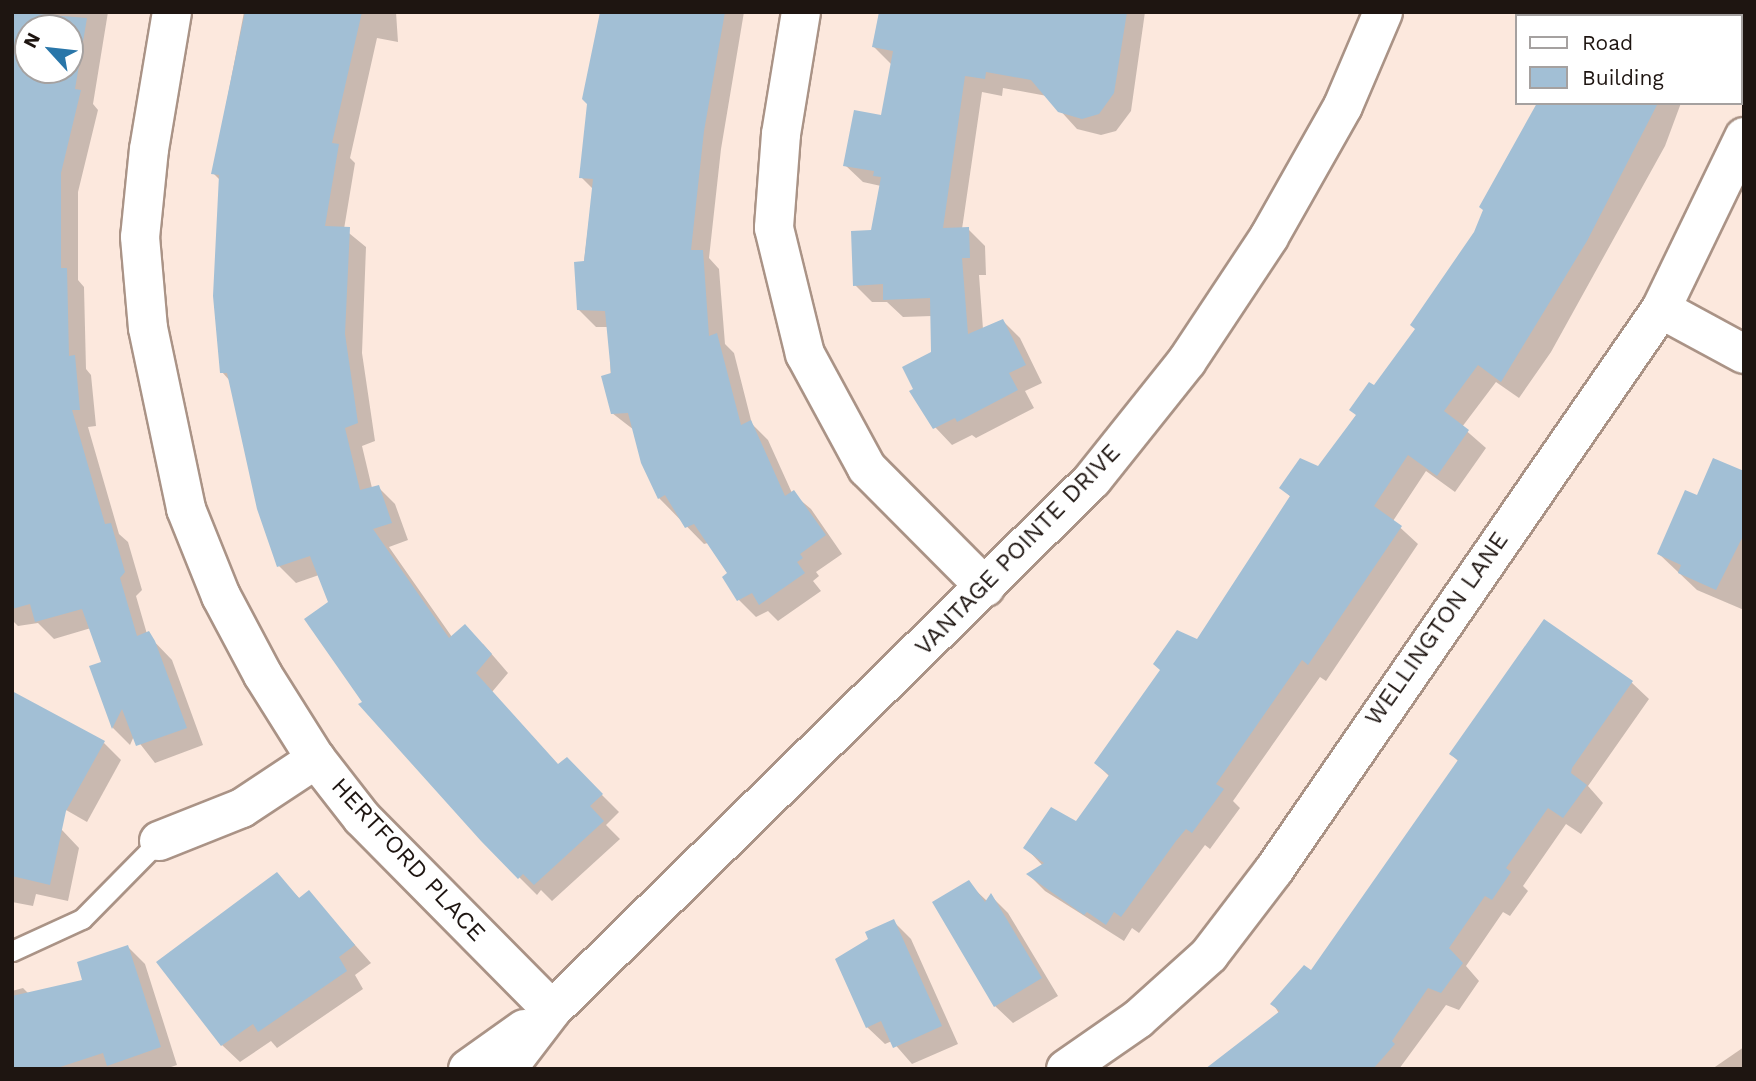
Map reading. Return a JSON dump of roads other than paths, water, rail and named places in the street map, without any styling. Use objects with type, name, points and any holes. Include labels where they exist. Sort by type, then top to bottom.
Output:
[{"type":"street","name":"HERTFORD PLACE","points":[[172,12],[149,149],[140,237],[148,328],[164,419],[186,509],[221,596],[263,675],[316,759],[362,818],[552,1010]]},
{"type":"street","points":[[801,12],[780,134],[774,228],[805,354],[867,468],[985,587]]},
{"type":"street","name":"VANTAGE POINTE DRIVE","points":[[507,1069],[552,1010],[1092,480],[1188,361],[1269,237],[1343,106],[1383,12]]},
{"type":"street","name":"WELLINGTON LANE","points":[[1066,1069],[1138,1019],[1209,955],[1274,870],[1661,309],[1744,137]]},
{"type":"street","points":[[1661,309],[1744,354]]},
{"type":"street","points":[[159,841],[242,808],[316,759]]},
{"type":"street","name":"VANTAGE POINTE DRIVE","points":[[468,1069],[552,1010]]},
{"type":"lane","points":[[12,951],[82,919],[159,841]]}]
